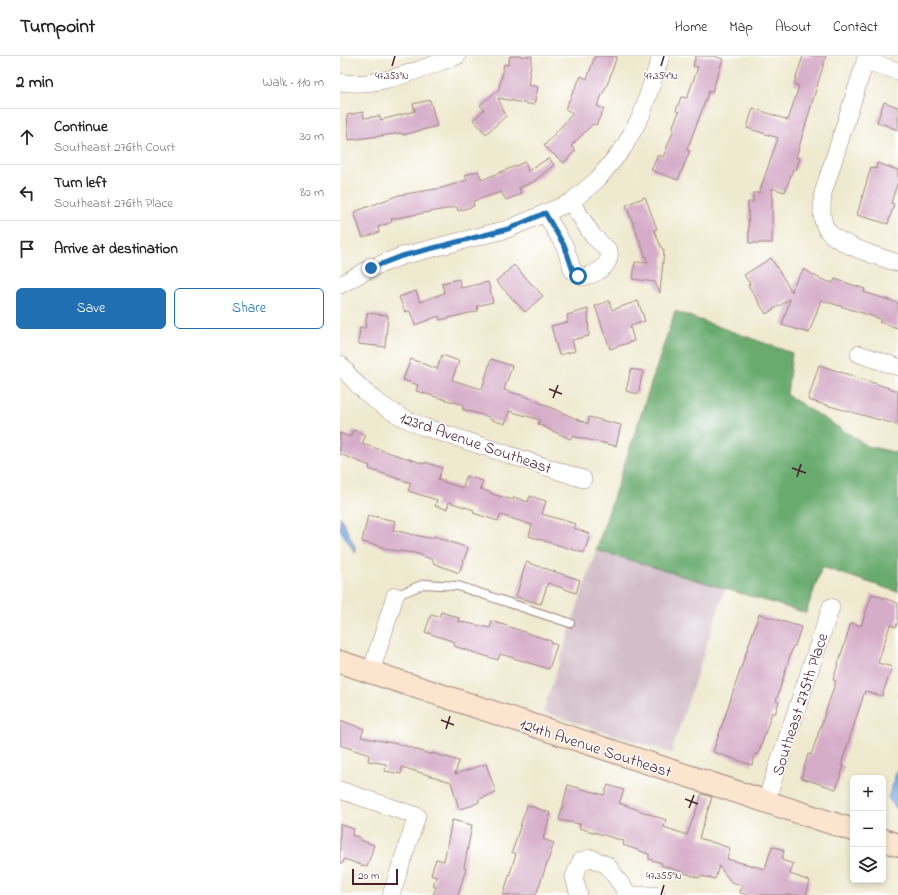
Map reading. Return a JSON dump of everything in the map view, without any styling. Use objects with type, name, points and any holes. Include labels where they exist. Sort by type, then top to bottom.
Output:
[{"type":"street","points":[[340,82],[366,83],[397,76],[457,56]]},
{"type":"street","points":[[340,285],[371,268],[402,256],[508,229],[571,202],[598,179],[624,147],[641,116],[661,56]]},
{"type":"street","points":[[898,71],[866,58],[823,193],[821,213],[827,230],[841,240],[870,254],[898,263]]},
{"type":"street","points":[[545,213],[565,247],[573,271],[583,277],[588,276],[604,268],[608,261],[609,251],[592,236],[571,202]]},
{"type":"street","points":[[859,354],[898,367]]},
{"type":"street","name":"123rd Avenue Southeast","points":[[340,364],[356,384],[379,404],[400,417],[424,427],[583,479]]},
{"type":"street","points":[[372,672],[395,596]]},
{"type":"street","name":"Southeast 275th Place","points":[[766,801],[831,607]]},
{"type":"street","name":"124th Avenue Southeast","points":[[340,662],[850,829]]},
{"type":"street","points":[[340,790],[417,816],[390,895]]},
{"type":"street","points":[[886,841],[898,845]]},
{"type":"street","points":[[579,895],[574,876],[581,861],[591,858],[607,864],[626,895],[656,895]]},
{"type":"lane","points":[[395,596],[424,584],[458,586],[570,623]]},
{"type":"shaded area","points":[[596,550],[725,589],[671,753],[543,712]]},
{"type":"green space","points":[[675,311],[792,353],[787,395],[868,446],[898,453],[898,592],[822,567],[806,613],[596,550]]},
{"type":"water","points":[[340,516],[355,547],[355,553],[340,529]]},
{"type":"water","points":[[898,767],[898,809],[888,798]]},
{"type":"building","points":[[510,56],[532,56],[528,85],[538,87],[534,105],[498,98],[506,116],[486,134],[473,120],[484,110],[480,105],[499,89],[504,64],[508,65]]},
{"type":"building","points":[[595,56],[617,56],[609,80],[597,106],[604,109],[596,125],[593,124],[571,146],[576,150],[564,163],[544,146],[573,113],[565,109],[581,76],[587,79]]},
{"type":"building","points":[[696,56],[714,56],[723,59],[712,92],[709,91],[687,150],[690,151],[678,180],[651,170],[658,155],[663,157],[674,129],[672,128],[679,112],[676,111],[681,97],[687,98],[698,67],[693,66]]},
{"type":"building","points":[[803,56],[826,56],[796,157],[800,158],[796,170],[793,169],[785,192],[772,188],[772,243],[749,243],[748,202],[753,202],[753,193],[759,193],[778,138],[747,128],[753,108],[788,120],[799,86],[794,84]]},
{"type":"building","points":[[430,100],[437,126],[403,135],[402,133],[349,140],[347,115],[363,112],[364,118],[380,116],[381,120],[415,111],[413,104]]},
{"type":"building","points":[[884,102],[898,107],[898,130],[877,122]]},
{"type":"building","points":[[549,158],[554,165],[533,182],[519,188],[521,194],[506,200],[501,192],[473,201],[474,206],[458,211],[457,207],[391,219],[392,222],[378,227],[379,232],[363,238],[354,212],[399,195],[442,188],[467,180],[465,175],[478,171],[482,180],[525,162],[528,171]]},
{"type":"building","points":[[877,163],[898,170],[898,181],[891,203],[894,204],[888,224],[857,215],[871,167],[876,169]]},
{"type":"building","points":[[645,197],[657,229],[654,230],[662,249],[664,250],[660,293],[655,282],[633,279],[635,262],[648,263],[626,205]]},
{"type":"building","points":[[771,258],[792,292],[794,284],[804,269],[820,279],[833,283],[835,279],[865,289],[864,292],[898,303],[898,328],[879,322],[881,319],[821,300],[809,333],[782,325],[790,299],[766,314],[748,285],[750,284],[744,275]]},
{"type":"building","points":[[514,265],[543,296],[525,312],[496,281]]},
{"type":"building","points":[[459,279],[461,288],[488,282],[493,302],[477,306],[478,311],[440,320],[439,316],[415,325],[410,311],[405,312],[399,297],[416,291],[420,302],[444,293],[442,283]]},
{"type":"building","points":[[609,301],[612,310],[638,301],[645,321],[630,326],[634,341],[610,349],[595,306]]},
{"type":"building","points":[[588,309],[589,336],[572,340],[575,351],[559,355],[551,326],[568,322],[567,315]]},
{"type":"building","points":[[367,313],[388,315],[385,347],[358,344],[360,328],[365,328]]},
{"type":"building","points":[[442,355],[459,361],[452,380],[482,389],[491,359],[512,366],[504,390],[527,397],[588,424],[589,417],[621,425],[616,446],[572,436],[570,439],[538,424],[540,420],[509,411],[505,424],[489,419],[489,417],[462,409],[464,405],[416,391],[418,385],[403,380],[411,359],[437,369]]},
{"type":"building","points":[[819,365],[898,391],[898,425],[808,400]]},
{"type":"building","points":[[631,369],[643,371],[638,394],[626,391]]},
{"type":"building","points":[[353,430],[366,435],[362,444],[442,468],[438,480],[463,488],[466,476],[483,481],[480,489],[492,494],[513,500],[514,497],[528,502],[530,496],[546,501],[542,514],[576,524],[574,528],[590,534],[584,553],[529,536],[532,525],[501,515],[498,521],[473,513],[474,510],[449,502],[447,509],[435,506],[437,500],[408,491],[411,483],[369,469],[370,466],[340,454],[340,433],[350,437]]},
{"type":"building","points":[[368,515],[395,521],[393,530],[428,538],[433,538],[434,536],[468,548],[459,573],[433,563],[433,560],[415,553],[383,549],[383,547],[362,542]]},
{"type":"building","points":[[526,562],[580,580],[576,593],[548,583],[541,604],[516,597]]},
{"type":"building","points":[[872,594],[898,603],[898,620],[896,627],[890,625],[878,663],[892,667],[882,696],[865,691],[841,765],[844,766],[836,789],[801,778],[808,754],[811,755],[836,681],[833,680],[851,623],[861,626]]},
{"type":"building","points":[[441,612],[459,618],[458,621],[490,628],[492,621],[551,641],[551,643],[557,645],[549,669],[500,654],[498,660],[454,646],[455,642],[425,632],[431,615],[439,617]]},
{"type":"building","points":[[759,614],[801,627],[795,646],[793,646],[776,701],[779,702],[775,714],[772,712],[758,755],[755,754],[752,765],[713,752]]},
{"type":"building","points":[[340,720],[364,729],[361,737],[403,745],[432,755],[432,753],[459,761],[455,774],[486,764],[496,793],[479,799],[479,802],[471,806],[459,809],[451,782],[402,767],[401,774],[385,771],[386,764],[368,761],[369,755],[340,745]]},
{"type":"building","points":[[568,785],[604,795],[608,785],[624,790],[619,803],[666,820],[664,827],[687,835],[702,794],[712,797],[699,838],[730,848],[727,859],[765,869],[772,846],[784,850],[782,860],[793,864],[790,874],[810,881],[806,895],[748,895],[740,893],[742,885],[731,882],[719,866],[715,879],[700,876],[699,878],[661,865],[662,863],[649,859],[649,854],[623,845],[624,841],[579,828],[580,824],[559,820]]},
{"type":"building","points":[[527,805],[551,813],[543,839],[554,843],[536,895],[503,895],[516,854],[512,852]]},
{"type":"building","points":[[452,820],[472,825],[464,868],[466,869],[458,895],[433,895],[436,887],[433,886],[436,877],[431,875],[436,859],[444,861]]},
{"type":"building","points":[[340,824],[354,829],[352,835],[361,838],[360,840],[374,845],[367,867],[344,859],[343,863],[340,863]]},
{"type":"route","points":[[371,268],[402,256],[508,229],[545,213],[565,247],[573,271],[578,276]]}]
